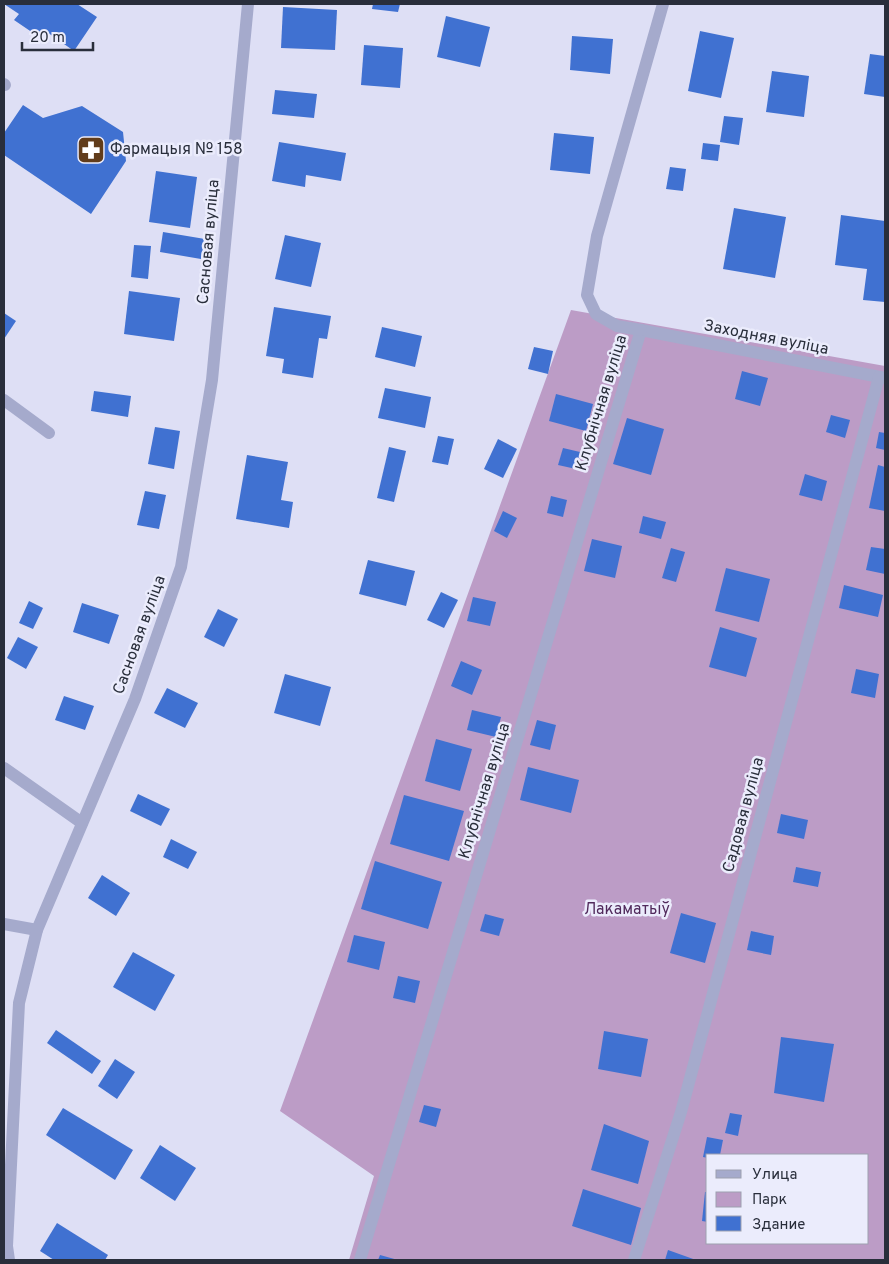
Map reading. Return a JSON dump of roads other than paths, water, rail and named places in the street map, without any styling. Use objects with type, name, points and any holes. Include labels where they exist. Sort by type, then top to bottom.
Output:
[{"type":"street","name":"Сасновая вуліца","points":[[9,1260],[7,1246],[19,1003],[37,930],[135,699],[181,568],[212,380],[248,4]]},
{"type":"street","name":"Заходняя вуліца","points":[[663,4],[598,236],[587,295],[596,314],[618,326],[882,377]]},
{"type":"street","name":"Клубнічная вуліца","points":[[360,1260],[641,330]]},
{"type":"street","name":"Садовая вуліца","points":[[634,1260],[681,1112],[882,377]]},
{"type":"street","points":[[4,400],[49,433]]},
{"type":"street","points":[[4,768],[82,823]]},
{"type":"street","points":[[4,924],[37,930]]},
{"type":"place","name":"Фармацыя № 158","points":[[91,150]]},
{"type":"park label","name":"Лакаматыў","points":[[627,910]]}]
